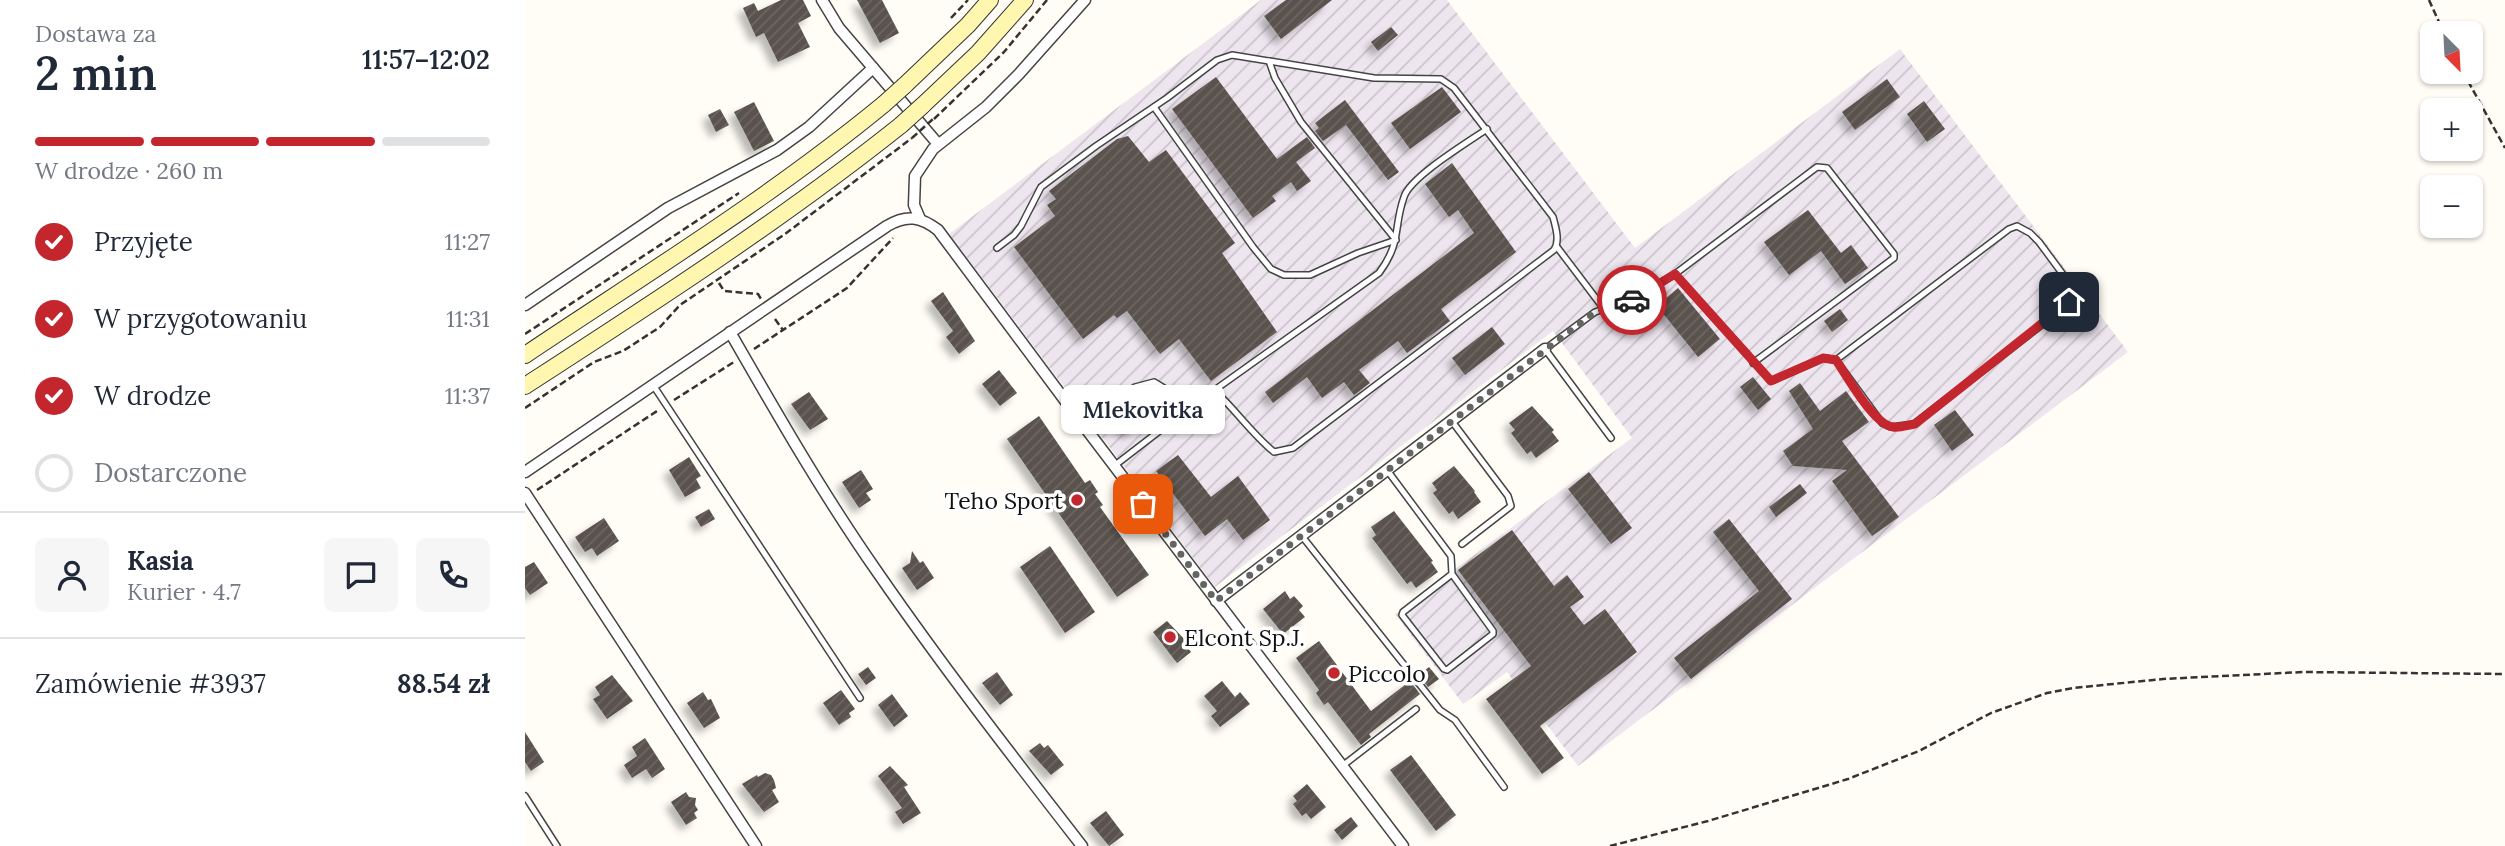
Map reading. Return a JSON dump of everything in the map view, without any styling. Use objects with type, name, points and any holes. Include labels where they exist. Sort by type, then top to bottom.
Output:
[{"type":"main road","points":[[525,355],[831,148],[905,86],[990,0]]},
{"type":"main road","points":[[525,386],[907,131],[928,113],[1025,0]]},
{"type":"street","points":[[821,0],[839,28],[939,144]]},
{"type":"street","points":[[920,219],[914,205],[915,176],[939,144],[994,98],[1085,0]]},
{"type":"street","points":[[525,305],[668,208],[777,150],[809,127],[873,68]]},
{"type":"street","points":[[525,472],[897,220],[920,219],[938,230],[1403,846]]},
{"type":"street","points":[[730,332],[802,458],[876,571],[954,681],[1083,846]]},
{"type":"street","points":[[1216,601],[1545,349]]},
{"type":"street","points":[[526,495],[755,846]]},
{"type":"lane","points":[[997,248],[1021,226],[1041,187],[1217,60],[1233,55],[1374,78],[1441,79],[1454,88],[1553,218],[1557,233],[1556,247],[1604,309]]},
{"type":"lane","points":[[1269,61],[1275,78],[1301,122],[1396,240]]},
{"type":"lane","points":[[1154,107],[1271,269],[1284,275],[1310,275],[1358,253],[1396,240]]},
{"type":"lane","points":[[1114,466],[1214,390],[1379,273],[1391,257],[1404,195],[1416,179],[1487,129]]},
{"type":"lane","points":[[1611,438],[1545,349],[1595,312],[1636,298],[1675,274],[1817,167],[1827,168],[1894,258],[1753,363]]},
{"type":"lane","points":[[1675,274],[1771,381],[1823,358],[1836,360],[1882,424],[1891,427],[1915,424],[2061,310],[2069,302],[2070,284],[2030,233],[2017,226],[2009,229],[1836,360]]},
{"type":"lane","points":[[1214,390],[1233,407],[1256,438],[1274,452],[1293,448],[1556,247]]},
{"type":"lane","points":[[1084,426],[1135,387],[1154,382],[1172,393],[1188,409]]},
{"type":"lane","points":[[653,385],[860,698]]},
{"type":"lane","points":[[1451,420],[1508,496],[1511,506],[1462,544]]},
{"type":"lane","points":[[1387,470],[1451,556],[1452,574],[1493,631],[1493,634],[1447,670],[1402,615],[1452,574]]},
{"type":"lane","points":[[1301,535],[1440,710],[1455,720],[1504,787]]},
{"type":"lane","points":[[1341,767],[1416,709]]},
{"type":"lane","points":[[525,796],[557,846]]},
{"type":"path","points":[[2429,0],[2439,21]]},
{"type":"path","points":[[2470,84],[2505,148]]},
{"type":"path","points":[[907,131],[928,113]]},
{"type":"path","points":[[525,334],[740,192]]},
{"type":"path","points":[[526,495],[847,288],[898,233]]},
{"type":"path","points":[[719,283],[724,291],[758,294],[763,301]]},
{"type":"path","points":[[771,313],[783,330]]},
{"type":"path","points":[[1610,846],[1848,779],[1919,751],[1991,713],[2047,693],[2073,688],[2163,679],[2303,672],[2505,674]]},
{"type":"shaded area","points":[[1261,0],[1447,0],[1635,248],[1900,49],[2128,352],[1578,766],[1507,672],[1463,704],[1395,614],[1632,438],[1553,331],[1215,587],[949,234]]},
{"type":"building","points":[[781,0],[803,0],[811,16],[798,23],[810,47],[778,62],[764,33],[756,37],[743,8],[754,3],[758,11]]},
{"type":"building","points":[[857,0],[882,0],[899,33],[880,43]]},
{"type":"building","points":[[1286,0],[1332,0],[1281,39],[1264,16]]},
{"type":"building","points":[[1391,27],[1398,35],[1378,51],[1371,42]]},
{"type":"building","points":[[1216,77],[1277,159],[1307,137],[1315,148],[1296,162],[1311,181],[1297,191],[1291,182],[1272,196],[1276,201],[1253,218],[1172,109]]},
{"type":"building","points":[[1887,79],[1900,97],[1855,130],[1842,112]]},
{"type":"building","points":[[1442,87],[1461,112],[1410,149],[1391,123]]},
{"type":"building","points":[[1345,100],[1399,172],[1388,180],[1346,125],[1323,141],[1315,131],[1319,128],[1315,123]]},
{"type":"building","points":[[1924,101],[1945,129],[1927,142],[1907,114]]},
{"type":"building","points":[[754,102],[774,141],[754,151],[734,112]]},
{"type":"building","points":[[720,109],[729,125],[716,132],[708,115]]},
{"type":"building","points":[[1128,136],[1149,162],[1166,150],[1235,243],[1222,253],[1277,332],[1211,381],[1179,339],[1160,354],[1127,311],[1117,318],[1114,315],[1083,339],[1014,247],[1055,216],[1047,205],[1056,199],[1049,191],[1117,139]]},
{"type":"building","points":[[1452,163],[1516,252],[1441,309],[1450,321],[1407,353],[1398,341],[1359,370],[1370,383],[1354,395],[1344,382],[1322,398],[1307,377],[1273,403],[1265,392],[1474,233],[1458,210],[1449,217],[1425,184]]},
{"type":"building","points":[[1808,210],[1841,253],[1851,245],[1868,268],[1845,284],[1821,251],[1789,275],[1764,242]]},
{"type":"building","points":[[1678,288],[1720,339],[1698,357],[1657,306]]},
{"type":"building","points":[[943,292],[975,341],[959,354],[946,337],[953,331],[931,301]]},
{"type":"building","points":[[1840,309],[1848,320],[1832,332],[1824,321]]},
{"type":"building","points":[[1492,327],[1505,344],[1465,375],[1452,358]]},
{"type":"building","points":[[999,370],[1017,393],[1000,406],[982,384]]},
{"type":"building","points":[[1753,377],[1771,399],[1758,410],[1740,387]]},
{"type":"building","points":[[1800,383],[1820,411],[1846,391],[1869,422],[1842,441],[1899,517],[1872,536],[1832,481],[1847,470],[1793,466],[1783,451],[1813,429],[1789,391]]},
{"type":"building","points":[[809,392],[828,419],[810,430],[791,404]]},
{"type":"building","points":[[1532,406],[1554,430],[1552,432],[1559,441],[1536,458],[1531,451],[1527,454],[1511,433],[1515,430],[1509,423]]},
{"type":"building","points":[[1125,410],[1137,426],[1128,433],[1115,417]]},
{"type":"building","points":[[1955,410],[1974,435],[1952,451],[1934,425]]},
{"type":"building","points":[[1039,416],[1085,483],[1090,480],[1103,505],[1100,507],[1149,575],[1117,597],[1007,439]]},
{"type":"building","points":[[1178,455],[1211,497],[1238,476],[1270,520],[1243,540],[1227,519],[1205,536],[1156,471]]},
{"type":"building","points":[[689,457],[701,476],[696,479],[701,488],[685,497],[669,470]]},
{"type":"building","points":[[1454,466],[1481,502],[1458,519],[1453,511],[1449,514],[1433,493],[1437,490],[1432,483]]},
{"type":"building","points":[[861,470],[873,489],[866,493],[871,500],[859,508],[842,482]]},
{"type":"building","points":[[1589,472],[1632,528],[1611,544],[1568,489]]},
{"type":"building","points":[[1800,484],[1807,493],[1776,517],[1769,507]]},
{"type":"building","points":[[709,509],[715,519],[701,527],[695,517]]},
{"type":"building","points":[[1394,511],[1433,561],[1431,562],[1438,572],[1416,588],[1411,581],[1407,584],[1372,538],[1376,535],[1371,527]]},
{"type":"building","points":[[604,518],[619,541],[597,556],[592,548],[585,552],[575,537]]},
{"type":"building","points":[[1729,519],[1792,599],[1691,679],[1674,658],[1759,591],[1713,532]]},
{"type":"building","points":[[1512,530],[1554,586],[1567,575],[1584,597],[1570,607],[1584,625],[1605,609],[1637,652],[1540,726],[1564,758],[1542,774],[1486,699],[1531,666],[1458,570]]},
{"type":"building","points":[[1050,546],[1095,612],[1065,633],[1020,567]]},
{"type":"building","points":[[912,551],[920,563],[923,561],[934,578],[917,590],[902,568],[910,563]]},
{"type":"building","points":[[534,562],[548,583],[530,595],[525,588],[525,567]]},
{"type":"building","points":[[1285,591],[1290,599],[1294,596],[1303,606],[1299,610],[1305,617],[1283,634],[1263,609]]},
{"type":"building","name":"Elcont Sp.J.","points":[[1167,621],[1188,643],[1186,645],[1191,652],[1177,663],[1153,632]]},
{"type":"building","points":[[1319,641],[1371,711],[1410,681],[1420,694],[1369,734],[1371,737],[1361,745],[1328,702],[1324,705],[1316,693],[1319,690],[1296,658]]},
{"type":"building","points":[[868,667],[876,678],[866,685],[858,674]]},
{"type":"building","points":[[1429,667],[1439,679],[1428,687],[1419,675]]},
{"type":"building","points":[[997,672],[1013,695],[1000,705],[982,683]]},
{"type":"building","points":[[612,675],[633,701],[607,719],[593,699],[600,695],[595,687]]},
{"type":"building","points":[[1222,681],[1235,697],[1240,692],[1250,704],[1220,727],[1211,716],[1217,711],[1204,696]]},
{"type":"building","points":[[841,690],[855,709],[849,713],[851,717],[839,725],[823,703]]},
{"type":"building","points":[[703,692],[708,700],[711,699],[720,718],[704,728],[687,703]]},
{"type":"building","points":[[892,694],[908,716],[894,727],[878,705]]},
{"type":"building","points":[[525,732],[544,762],[531,771],[525,762]]},
{"type":"building","points":[[645,738],[665,769],[652,778],[646,769],[632,778],[624,765],[637,756],[632,747]]},
{"type":"building","points":[[1040,743],[1044,748],[1048,745],[1064,765],[1051,775],[1029,751]]},
{"type":"building","points":[[1411,755],[1456,815],[1436,831],[1390,770]]},
{"type":"building","points":[[890,766],[908,785],[904,787],[921,813],[903,824],[895,812],[902,808],[878,776]]},
{"type":"building","points":[[765,773],[771,775],[774,780],[776,788],[772,790],[779,802],[764,812],[742,784]]},
{"type":"building","points":[[1307,784],[1326,807],[1311,819],[1306,813],[1302,816],[1293,804],[1297,801],[1293,796]]},
{"type":"building","points":[[686,792],[689,797],[696,798],[695,805],[698,810],[694,813],[697,818],[686,825],[671,802]]},
{"type":"building","points":[[1106,811],[1124,835],[1109,846],[1090,823]]},
{"type":"building","points":[[1351,817],[1358,826],[1342,840],[1334,830]]},
{"type":"way so far","points":[[1143,504],[1216,601],[1595,312],[1632,300]]},
{"type":"place","name":"Teho Sport","points":[[1077,500]]},
{"type":"place","name":"Mlekovitka","points":[[1143,504]]},
{"type":"place","name":"Elcont Sp.J.","points":[[1170,637]]},
{"type":"place","name":"Piccolo","points":[[1334,673]]},
{"type":"route","points":[[1632,300],[1675,274],[1771,381],[1823,358],[1836,360],[1873,414],[1882,424],[1891,427],[1915,424],[2069,302]]}]
